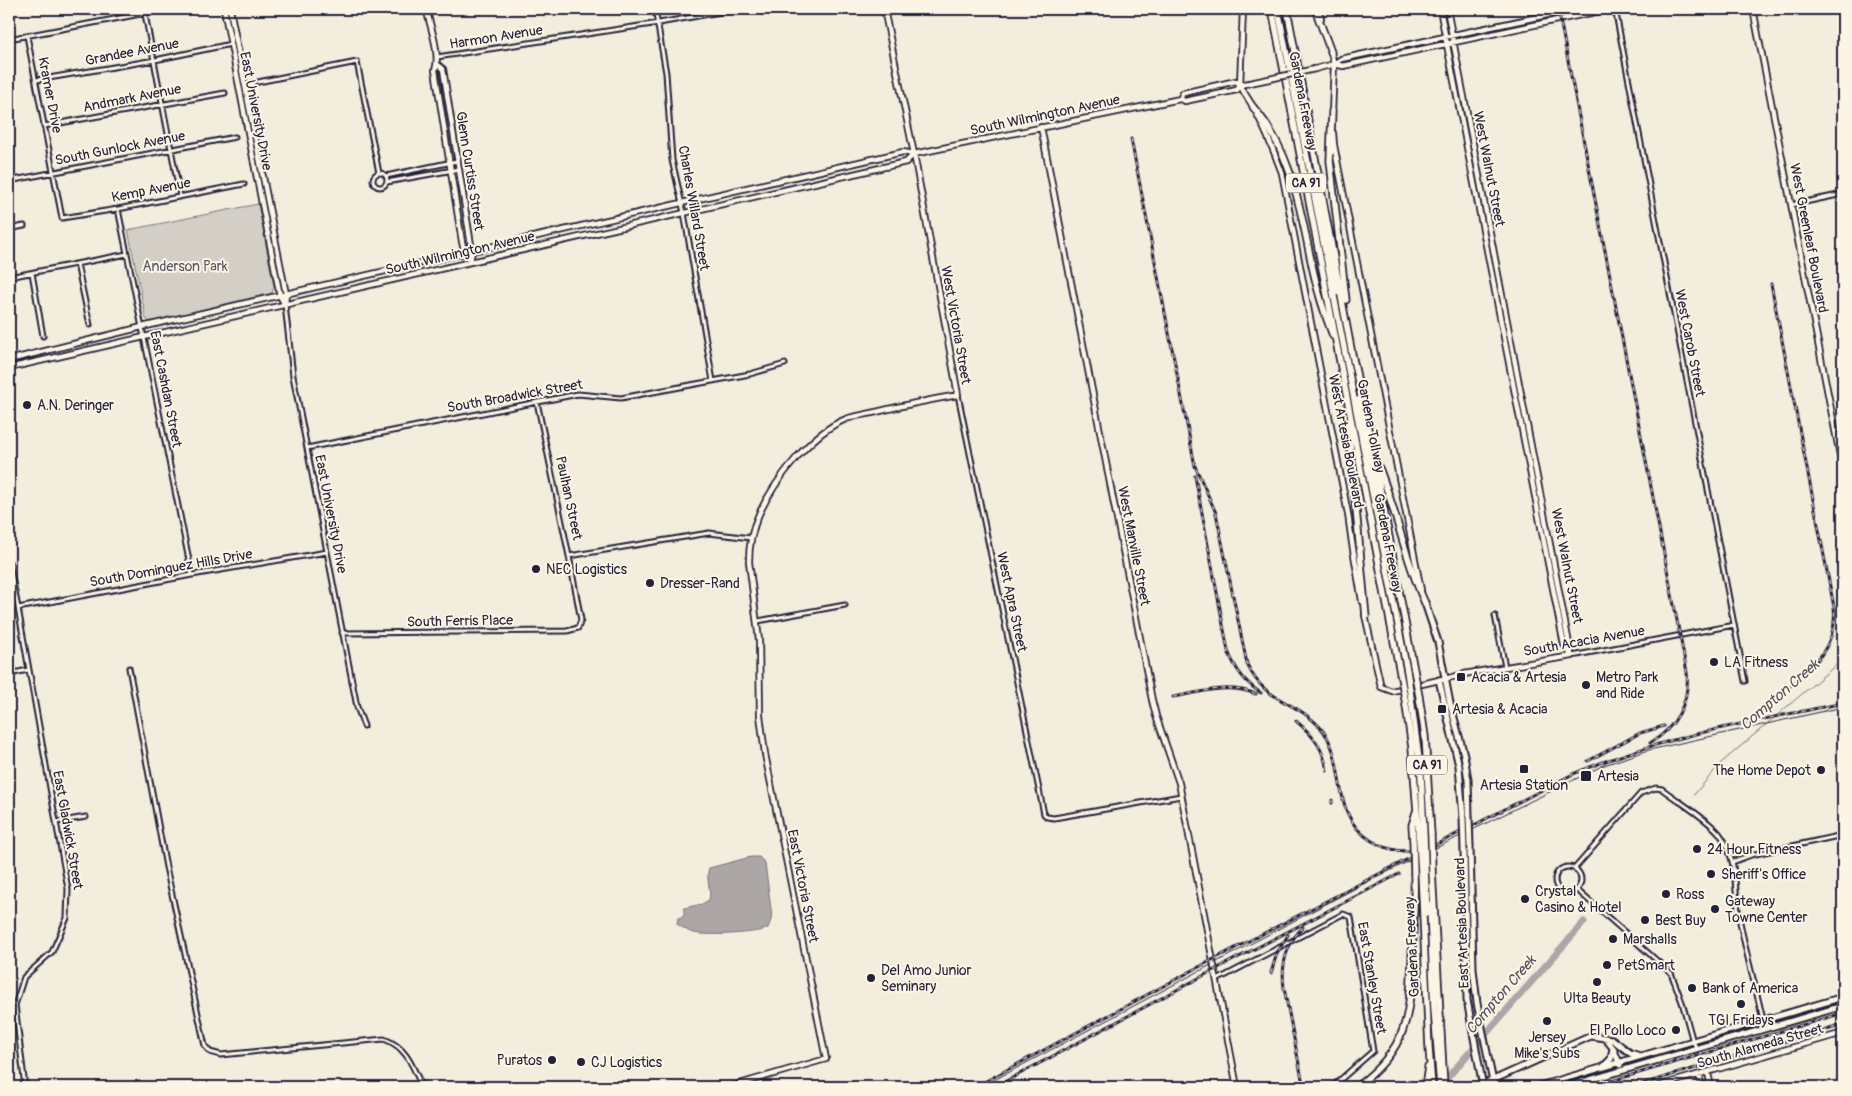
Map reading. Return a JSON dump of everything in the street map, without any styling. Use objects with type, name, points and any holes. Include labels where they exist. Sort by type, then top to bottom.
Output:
[{"type":"highway","name":"Gardena Freeway","points":[[1272,9],[1345,390],[1408,698],[1417,805],[1412,826],[1418,838],[1423,870],[1430,990],[1427,999],[1432,1087]]},
{"type":"highway","name":"Gardena Tollway","points":[[1280,9],[1405,647],[1407,656],[1412,660]]},
{"type":"highway","name":"Gardena Tollway","points":[[1280,9],[1404,672]]},
{"type":"highway","name":"Gardena Freeway","points":[[1287,9],[1419,696],[1426,755],[1434,899],[1438,1039],[1444,1087]]},
{"type":"highway","points":[[1317,9],[1331,52]]},
{"type":"highway","points":[[1253,107],[1272,132],[1290,172],[1315,280],[1340,358]]},
{"type":"highway","points":[[1332,111],[1330,162],[1352,354]]},
{"type":"highway","points":[[1345,390],[1366,617]]},
{"type":"highway","points":[[1374,457],[1388,490],[1416,583],[1425,603]]},
{"type":"highway","points":[[1356,1087],[1384,1063],[1399,1040],[1406,1023],[1411,996],[1415,898],[1414,875],[1418,838],[1420,765],[1408,698]]},
{"type":"highway","points":[[1438,1039],[1440,1087]]},
{"type":"highway","points":[[1424,1087],[1429,1057]]},
{"type":"main road","points":[[1425,603],[1438,642],[1442,679]]},
{"type":"main road","name":"East Artesia Boulevard","points":[[1442,679],[1468,780],[1472,956],[1477,1003],[1496,1079],[1494,1087]]},
{"type":"main road","name":"East Artesia Boulevard","points":[[1442,679],[1459,766],[1463,818],[1465,957],[1468,1013],[1482,1086]]},
{"type":"main road","points":[[1464,884],[1470,883]]},
{"type":"main road","points":[[1465,957],[1472,956]]},
{"type":"main road","name":"South Alameda Street","points":[[1536,1087],[1843,997]]},
{"type":"main road","name":"South Alameda Street","points":[[1566,1087],[1843,1006]]},
{"type":"main road","points":[[1482,1086],[1585,1038],[1595,1036],[1617,1042],[1630,1053],[1644,1056]]},
{"type":"main road","points":[[1604,1038],[1613,1048],[1622,1071]]},
{"type":"main road","points":[[1602,1068],[1611,1059],[1613,1048]]},
{"type":"street","points":[[9,39],[145,11],[167,9]]},
{"type":"street","name":"East University Drive","points":[[224,9],[234,43],[286,294],[285,305],[293,376],[357,707],[364,726]]},
{"type":"street","name":"East University Drive","points":[[230,9],[234,43],[280,296],[285,305]]},
{"type":"street","name":"Glenn Curtiss Street","points":[[426,9],[436,57],[437,64],[435,70],[464,253],[470,262]]},
{"type":"street","name":"Charles Willard Street","points":[[655,9],[659,23],[666,73],[672,160],[684,213],[713,381]]},
{"type":"street","name":"Harmon Avenue","points":[[436,57],[659,23],[737,9]]},
{"type":"street","name":"West Victoria Street","points":[[760,702],[758,621],[749,562],[751,538],[759,514],[777,484],[820,433],[848,418],[958,395],[914,154],[884,9]]},
{"type":"street","points":[[1240,85],[1243,9]]},
{"type":"street","name":"West Walnut Street","points":[[1440,9],[1554,596],[1564,645],[1572,656]]},
{"type":"street","name":"West Walnut Street","points":[[1447,9],[1572,656]]},
{"type":"street","name":"South Wilmington Avenue","points":[[9,360],[142,327],[903,152],[914,154],[1180,98],[1185,101],[1237,90],[1240,85],[1315,69],[1334,64],[1341,59],[1575,9]]},
{"type":"street","name":"South Wilmington Avenue","points":[[1334,64],[1343,66],[1609,9]]},
{"type":"street","name":"West Carob Street","points":[[1615,9],[1745,681]]},
{"type":"street","name":"West Greenleaf Boulevard","points":[[1753,9],[1841,451],[1843,471]]},
{"type":"street","points":[[145,11],[180,196]]},
{"type":"street","name":"Kramer Drive","points":[[27,36],[37,80],[62,218]]},
{"type":"street","name":"Grandee Avenue","points":[[37,80],[155,60],[234,43]]},
{"type":"street","points":[[1331,52],[1334,64],[1332,111],[1334,145],[1425,603]]},
{"type":"street","points":[[258,82],[357,62],[379,173]]},
{"type":"street","name":"Glenn Curtiss Street","points":[[437,64],[443,69],[472,251],[470,262]]},
{"type":"street","name":"South Wilmington Avenue","points":[[1180,98],[1183,93],[1236,81],[1240,85]]},
{"type":"street","name":"West Artesia Boulevard","points":[[1240,85],[1253,107],[1282,173],[1348,514],[1357,576],[1381,687],[1392,691],[1442,679]]},
{"type":"street","name":"Andmark Avenue","points":[[44,126],[225,93]]},
{"type":"street","points":[[1457,98],[1464,97]]},
{"type":"street","points":[[1461,120],[1468,119]]},
{"type":"street","name":"West Manville Street","points":[[1041,127],[1152,700],[1176,773],[1237,1087]]},
{"type":"street","points":[[1464,137],[1471,136]]},
{"type":"street","name":"South Gunlock Avenue","points":[[9,181],[235,137]]},
{"type":"street","name":"South Wilmington Avenue","points":[[9,368],[906,162],[914,154]]},
{"type":"street","points":[[1469,159],[1476,158]]},
{"type":"street","points":[[379,173],[386,176],[457,161]]},
{"type":"street","points":[[379,173],[373,178],[374,184],[381,187],[387,182],[459,168]]},
{"type":"street","points":[[386,176],[387,182]]},
{"type":"street","points":[[1473,179],[1479,177]]},
{"type":"street","name":"Kemp Avenue","points":[[62,218],[244,184]]},
{"type":"street","points":[[1791,205],[1843,194]]},
{"type":"street","points":[[1476,197],[1483,196]]},
{"type":"street","name":"East Cashdan Street","points":[[118,209],[192,575]]},
{"type":"street","points":[[9,229],[24,226]]},
{"type":"street","points":[[9,278],[127,254]]},
{"type":"street","points":[[77,264],[90,325]]},
{"type":"street","points":[[32,273],[43,336]]},
{"type":"street","points":[[1503,333],[1510,331]]},
{"type":"street","name":"South Broadwick Street","points":[[307,448],[578,394],[621,398],[750,374],[786,364]]},
{"type":"street","name":"West Apra Street","points":[[958,395],[1044,814],[1047,817],[1054,818],[1181,796]]},
{"type":"street","name":"Paulhan Street","points":[[537,402],[581,620],[578,628]]},
{"type":"street","points":[[1519,417],[1526,416]]},
{"type":"street","points":[[569,556],[708,534],[751,538]]},
{"type":"street","points":[[1542,535],[1549,534]]},
{"type":"street","name":"South Dominguez Hills Drive","points":[[18,608],[327,552]]},
{"type":"street","name":"East Gladwick Street","points":[[9,562],[68,889],[67,918],[52,952],[24,977],[15,1005],[25,1087]]},
{"type":"street","points":[[1554,596],[1561,595]]},
{"type":"street","points":[[758,621],[845,605]]},
{"type":"street","points":[[1495,616],[1505,667]]},
{"type":"street","name":"South Acacia Avenue","points":[[1442,679],[1734,625]]},
{"type":"street","name":"South Ferris Place","points":[[342,633],[567,631],[578,628]]},
{"type":"street","points":[[129,668],[166,867],[205,1046],[210,1052],[221,1055],[384,1039],[394,1042],[404,1050],[422,1087]]},
{"type":"street","points":[[9,674],[28,670]]},
{"type":"street","name":"East Victoria Street","points":[[729,1087],[826,1059],[765,754],[760,702]]},
{"type":"street","points":[[1575,868],[1641,793],[1656,788],[1662,789],[1719,833],[1729,850],[1735,870],[1739,917],[1765,1029]]},
{"type":"street","points":[[56,822],[86,818]]},
{"type":"street","points":[[1732,862],[1751,855],[1843,835]]},
{"type":"street","points":[[1570,866],[1575,868],[1582,878],[1580,886],[1577,890],[1570,893],[1562,892],[1556,886],[1556,874],[1562,868],[1570,866]]},
{"type":"street","points":[[1577,890],[1671,973],[1682,1002],[1693,1042],[1697,1049]]},
{"type":"street","name":"East Stanley Street","points":[[1216,980],[1338,916],[1347,915],[1352,922],[1373,1051],[1332,1087]]},
{"type":"street","name":"South Alameda Street","points":[[1655,1087],[1843,1033]]},
{"type":"street","points":[[1708,1073],[1711,1087]]},
{"type":"street","points":[[1699,1075],[1702,1087]]},
{"type":"green space","name":"Anderson Park","points":[[258,204],[274,287],[272,293],[150,322],[146,319],[128,230]]},
{"type":"shaded area","points":[[751,857],[759,857],[765,863],[772,917],[768,928],[732,934],[700,934],[687,931],[677,924],[678,918],[684,916],[684,908],[702,904],[709,900],[709,868]]},
{"type":"waterway","name":"Compton Creek","points":[[1693,796],[1721,763],[1843,659]]},
{"type":"waterway","name":"Compton Creek","points":[[1441,1085],[1584,922]]},
{"type":"tram line","points":[[981,1087],[1369,881],[1604,765],[1649,750],[1843,707]]},
{"type":"railway","points":[[1558,9],[1687,672],[1686,694],[1679,713],[1667,730],[1650,743]]},
{"type":"railway","points":[[1131,139],[1195,466],[1216,513],[1247,664],[1254,677],[1271,694],[1301,711],[1320,727],[1329,741],[1334,756],[1349,817],[1358,830],[1372,841],[1389,849],[1420,850]]},
{"type":"railway","points":[[1745,722],[1759,713],[1819,658],[1826,647],[1834,622],[1834,607],[1771,284]]},
{"type":"railway","points":[[1195,476],[1228,651],[1241,675],[1261,693]]},
{"type":"railway","points":[[1173,697],[1225,689],[1235,689],[1256,694]]},
{"type":"railway","points":[[975,1087],[1212,960],[1573,774],[1606,761],[1672,740],[1843,703]]},
{"type":"railway","points":[[1296,721],[1317,743],[1326,763],[1327,771]]},
{"type":"railway","points":[[1588,761],[1640,733],[1664,726]]},
{"type":"railway","points":[[995,1087],[1399,874]]},
{"type":"railway","points":[[1303,927],[1292,940],[1286,955],[1283,979],[1303,1084]]},
{"type":"railway","points":[[1271,973],[1277,953],[1288,935]]},
{"type":"railway","points":[[1591,1087],[1843,1013]]},
{"type":"railway","points":[[1632,1087],[1843,1024]]},
{"type":"place","name":"A.N. Deringer","points":[[27,405]]},
{"type":"place","name":"NEC Logistics","points":[[536,569]]},
{"type":"place","name":"Dresser-Rand","points":[[650,583]]},
{"type":"place","name":"LA Fitness","points":[[1714,662]]},
{"type":"place","name":"Acacia & Artesia","points":[[1461,677]]},
{"type":"place","name":"Metro Park and Ride","points":[[1586,685]]},
{"type":"place","name":"Artesia & Acacia","points":[[1442,709]]},
{"type":"place","name":"Artesia Station","points":[[1524,769]]},
{"type":"place","name":"The Home Depot","points":[[1821,770]]},
{"type":"place","name":"Artesia","points":[[1586,776]]},
{"type":"place","name":"24 Hour Fitness","points":[[1697,849]]},
{"type":"place","name":"Sheriff's Office","points":[[1711,874]]},
{"type":"place","name":"Ross","points":[[1666,894]]},
{"type":"place","name":"Crystal Casino & Hotel","points":[[1525,899]]},
{"type":"place","name":"Gateway Towne Center","points":[[1715,909]]},
{"type":"place","name":"Best Buy","points":[[1645,920]]},
{"type":"place","name":"Marshalls","points":[[1613,939]]},
{"type":"place","name":"PetSmart","points":[[1607,965]]},
{"type":"place","name":"Del Amo Junior Seminary","points":[[871,978]]},
{"type":"place","name":"Ulta Beauty","points":[[1597,982]]},
{"type":"place","name":"Bank of America","points":[[1692,988]]},
{"type":"place","name":"TGI Fridays","points":[[1741,1004]]},
{"type":"place","name":"Jersey Mike's Subs","points":[[1547,1021]]},
{"type":"place","name":"El Pollo Loco","points":[[1676,1030]]},
{"type":"place","name":"Puratos","points":[[552,1060]]},
{"type":"place","name":"CJ Logistics","points":[[581,1062]]}]
